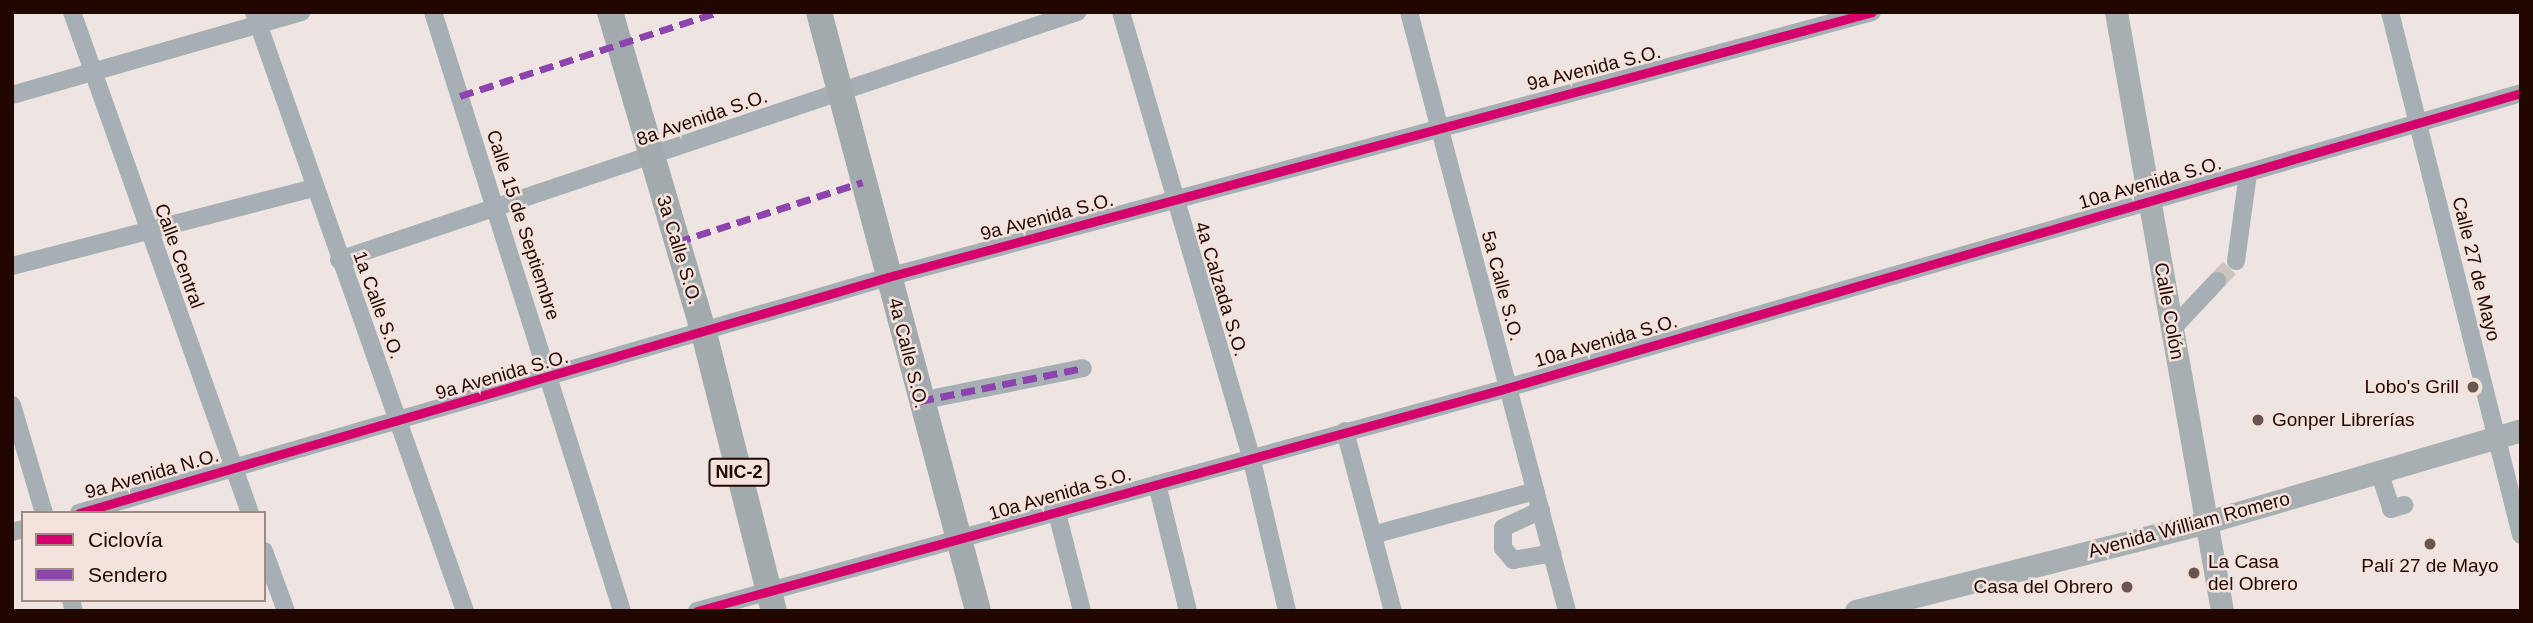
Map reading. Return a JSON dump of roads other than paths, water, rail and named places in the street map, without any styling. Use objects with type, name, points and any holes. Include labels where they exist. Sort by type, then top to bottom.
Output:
[{"type":"highway","name":"3a Calle S.O.","points":[[610,12],[704,333],[771,601]]},
{"type":"highway","name":"4a Calle S.O.","points":[[819,12],[920,401],[978,611]]},
{"type":"main road","name":"Calle Colón","points":[[2116,12],[2222,611]]},
{"type":"main road","name":"Avenida William Romero","points":[[1856,611],[2207,522],[2521,430]]},
{"type":"street","name":"Calle Central","points":[[72,12],[147,231],[249,511]]},
{"type":"street","points":[[12,95],[256,18],[301,12]]},
{"type":"street","name":"Calle 15 de Septiembre","points":[[433,12],[622,611]]},
{"type":"street","name":"8a Avenida S.O.","points":[[339,260],[652,158],[1077,12]]},
{"type":"street","name":"4a Calzada S.O.","points":[[1121,12],[1172,201],[1251,456],[1287,611]]},
{"type":"street","name":"5a Calle S.O.","points":[[1409,12],[1567,611]]},
{"type":"street","name":"9a Avenida S.O.","points":[[234,468],[550,380],[888,278],[1438,125],[1872,12]]},
{"type":"street","name":"Calle 27 de Mayo","points":[[2390,12],[2521,535]]},
{"type":"street","name":"1a Calle S.O.","points":[[256,18],[313,188],[465,611]]},
{"type":"street","name":"10a Avenida S.O.","points":[[698,611],[771,601],[959,541],[1251,456],[1507,388],[2521,93]]},
{"type":"street","points":[[2236,261],[2248,173]]},
{"type":"street","points":[[12,266],[313,188]]},
{"type":"street","points":[[2172,329],[2217,281]]},
{"type":"street","points":[[920,401],[1083,368]]},
{"type":"street","points":[[12,405],[43,511]]},
{"type":"street","points":[[1345,431],[1376,534],[1393,611]]},
{"type":"street","name":"9a Avenida N.O.","points":[[86,511],[234,468]]},
{"type":"street","points":[[2379,471],[2391,509],[2404,505]]},
{"type":"street","points":[[1157,484],[1188,611]]},
{"type":"street","points":[[1376,534],[1535,491]]},
{"type":"street","points":[[1541,510],[1503,528],[1503,548],[1513,560],[1552,553]]},
{"type":"street","points":[[1057,513],[1082,611]]},
{"type":"street","points":[[266,556],[286,611]]},
{"type":"tunnel","points":[[2217,281],[2236,261]]},
{"type":"place","name":"Lobo's Grill","points":[[2473,387]]},
{"type":"place","name":"Gonper Librerías","points":[[2258,420]]},
{"type":"place","name":"Palí 27 de Mayo","points":[[2430,544]]},
{"type":"place","name":"La Casa del Obrero","points":[[2194,573]]},
{"type":"place","name":"Casa del Obrero","points":[[2127,587]]}]
